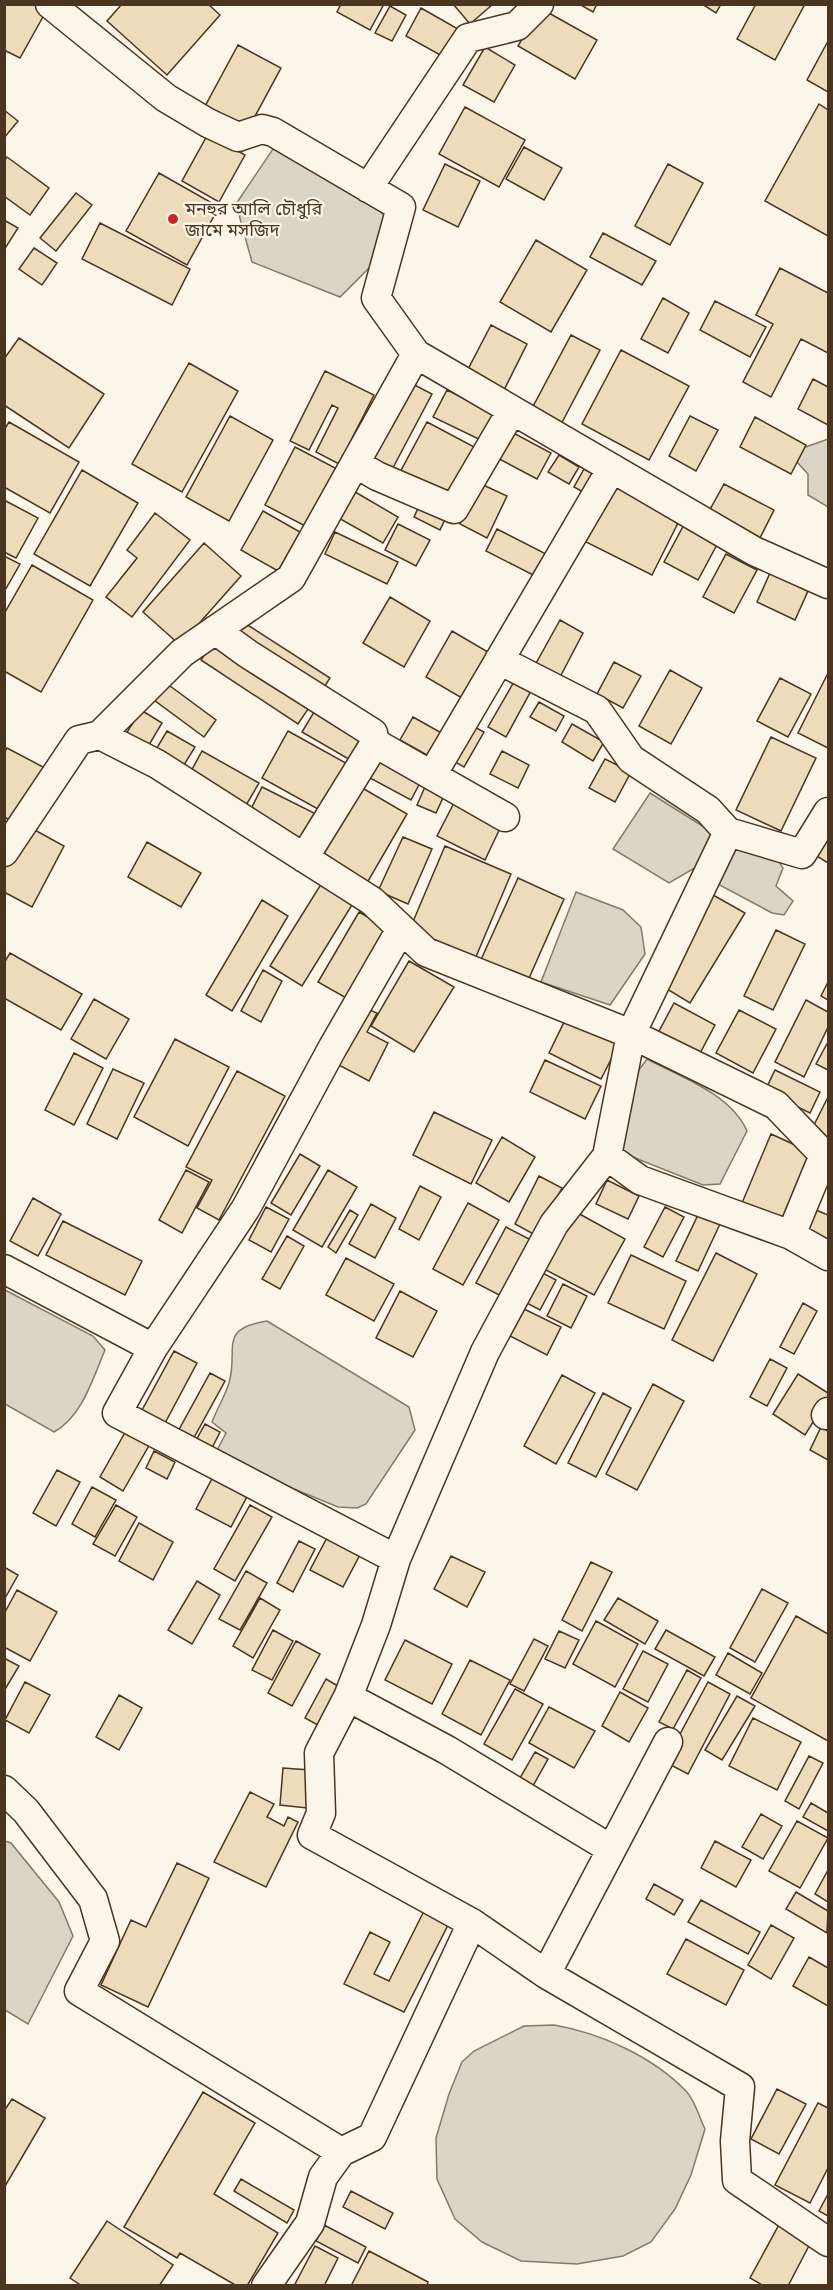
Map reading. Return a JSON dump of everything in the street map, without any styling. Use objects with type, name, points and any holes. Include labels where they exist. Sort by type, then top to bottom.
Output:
[{"type":"street","points":[[50,4],[166,98],[207,123],[238,137],[262,129],[273,132],[401,207],[376,298],[416,354],[754,551],[828,584]]},
{"type":"street","points":[[368,188],[468,38],[518,26],[539,4]]},
{"type":"street","points":[[4,852],[79,740],[100,735],[182,653],[291,578],[416,354]]},
{"type":"street","points":[[355,463],[377,476],[454,509],[512,410]]},
{"type":"street","points":[[432,775],[612,468]]},
{"type":"street","points":[[215,630],[373,733],[375,743],[304,858]]},
{"type":"street","points":[[499,660],[597,710],[631,759],[708,810],[728,832],[802,854],[828,812]]},
{"type":"street","points":[[100,735],[157,764],[372,901],[426,952],[631,1034],[776,1105],[824,1155],[791,1235]]},
{"type":"street","points":[[375,743],[506,817]]},
{"type":"street","points":[[728,832],[631,1034],[607,1156],[554,1224],[486,1352],[396,1559],[376,1625],[348,1697],[319,1753],[321,1813],[312,1835],[472,1923],[546,1974],[740,2087],[735,2141],[737,2180],[828,2242]]},
{"type":"street","points":[[396,1559],[117,1413],[153,1348],[246,1208],[333,1047],[402,929]]},
{"type":"street","points":[[607,1156],[640,1180],[791,1235],[828,1256]]},
{"type":"street","points":[[4,1269],[153,1348]]},
{"type":"street","points":[[348,1697],[447,1750],[611,1849]]},
{"type":"street","points":[[546,1974],[668,1742]]},
{"type":"street","points":[[4,1790],[26,1811],[93,1899],[105,1941],[79,1991],[341,2152]]},
{"type":"street","points":[[266,2286],[310,2223],[322,2177],[341,2152],[372,2137],[472,1923]]},
{"type":"shaded area","points":[[277,143],[377,205],[386,219],[370,267],[340,297],[252,262],[236,204]]},
{"type":"shaded area","points":[[828,439],[828,507],[808,495],[808,474],[794,459],[803,448]]},
{"type":"shaded area","points":[[650,793],[712,832],[700,865],[669,883],[613,849]]},
{"type":"shaded area","points":[[734,844],[777,859],[783,868],[776,886],[793,901],[784,915],[772,913],[714,882]]},
{"type":"shaded area","points":[[576,892],[623,910],[641,927],[645,954],[610,1005],[541,982]]},
{"type":"shaded area","points":[[647,1059],[704,1088],[740,1118],[747,1131],[720,1184],[703,1185],[620,1152],[636,1074]]},
{"type":"shaded area","points":[[5,1290],[93,1336],[105,1350],[86,1396],[72,1417],[54,1432],[5,1404]]},
{"type":"shaded area","points":[[267,1321],[409,1407],[415,1430],[366,1504],[357,1508],[338,1507],[214,1456],[226,1433],[212,1422],[229,1383],[233,1342],[241,1329]]},
{"type":"shaded area","points":[[5,1841],[11,1843],[59,1902],[73,1936],[28,2024],[5,2010]]},
{"type":"shaded area","points":[[554,2025],[608,2040],[658,2067],[686,2091],[705,2129],[691,2175],[675,2209],[651,2242],[623,2256],[577,2264],[521,2261],[482,2242],[455,2219],[437,2179],[436,2138],[449,2094],[462,2062],[474,2051],[524,2026]]},
{"type":"building","points":[[4,4],[49,6],[20,58],[4,50]]},
{"type":"building","points":[[122,4],[208,4],[220,15],[167,75],[107,21]]},
{"type":"building","points":[[341,4],[384,4],[370,30],[337,12]]},
{"type":"building","points":[[453,4],[493,4],[470,24]]},
{"type":"building","points":[[579,4],[597,4],[593,12]]},
{"type":"building","points":[[702,4],[721,4],[716,13]]},
{"type":"building","points":[[756,4],[805,4],[775,60],[737,39]]},
{"type":"building","points":[[390,6],[406,15],[392,41],[375,33]]},
{"type":"building","points":[[421,8],[458,29],[442,56],[406,36]]},
{"type":"building","points":[[540,8],[597,40],[575,79],[518,46]]},
{"type":"building","points":[[828,41],[828,92],[807,80]]},
{"type":"building","points":[[238,45],[281,68],[246,133],[203,110]]},
{"type":"building","points":[[485,47],[515,65],[494,102],[463,85]]},
{"type":"building","points":[[819,104],[828,110],[828,236],[765,201]]},
{"type":"building","points":[[465,107],[525,140],[499,187],[439,154]]},
{"type":"building","points":[[4,110],[18,121],[4,138]]},
{"type":"building","points":[[208,134],[245,155],[219,202],[182,181]]},
{"type":"building","points":[[524,147],[562,168],[544,200],[506,179]]},
{"type":"building","points":[[7,157],[49,188],[30,215],[4,196],[4,161]]},
{"type":"building","points":[[445,164],[480,181],[458,227],[423,210]]},
{"type":"building","points":[[668,164],[703,183],[670,245],[635,226]]},
{"type":"building","name":"মনহুর আলি চৌধুরি জামে মসজিদ","points":[[159,173],[219,207],[187,265],[126,231]]},
{"type":"building","points":[[76,193],[92,205],[56,251],[40,238]]},
{"type":"building","points":[[4,220],[18,228],[4,250]]},
{"type":"building","points":[[100,223],[190,269],[172,305],[82,259]]},
{"type":"building","points":[[603,233],[656,261],[642,285],[590,257]]},
{"type":"building","points":[[536,240],[587,270],[551,332],[500,302]]},
{"type":"building","points":[[34,248],[57,263],[42,285],[19,269]]},
{"type":"building","points":[[780,268],[828,293],[828,353],[801,339],[771,397],[743,382],[773,324],[756,315]]},
{"type":"building","points":[[663,298],[689,313],[668,353],[641,339]]},
{"type":"building","points":[[715,301],[766,327],[750,357],[700,330]]},
{"type":"building","points":[[491,325],[527,344],[502,394],[465,375]]},
{"type":"building","points":[[571,335],[600,350],[558,430],[529,414]]},
{"type":"building","points":[[19,338],[104,394],[69,448],[4,405],[4,359]]},
{"type":"building","points":[[621,350],[689,386],[649,460],[582,424]]},
{"type":"building","points":[[189,363],[238,391],[182,492],[132,464]]},
{"type":"building","points":[[325,371],[374,395],[339,464],[316,452],[338,408],[332,405],[309,450],[290,441]]},
{"type":"building","points":[[813,379],[828,387],[828,425],[798,409]]},
{"type":"building","points":[[405,380],[432,394],[388,477],[361,462]]},
{"type":"building","points":[[447,390],[505,418],[491,445],[433,417]]},
{"type":"building","points":[[230,416],[273,440],[229,521],[186,497]]},
{"type":"building","points":[[690,416],[718,430],[696,471],[669,456]]},
{"type":"building","points":[[755,417],[806,445],[791,474],[740,447]]},
{"type":"building","points":[[9,422],[79,462],[50,513],[4,487],[4,430]]},
{"type":"building","points":[[427,422],[478,449],[449,504],[398,476]]},
{"type":"building","points":[[504,428],[551,453],[537,479],[490,454]]},
{"type":"building","points":[[295,447],[339,470],[309,528],[265,505]]},
{"type":"building","points":[[559,455],[579,467],[569,484],[548,472]]},
{"type":"building","points":[[584,469],[602,479],[592,497],[574,487]]},
{"type":"building","points":[[82,470],[138,503],[90,586],[34,554]]},
{"type":"building","points":[[616,482],[682,515],[652,575],[586,542]]},
{"type":"building","points":[[479,483],[507,496],[487,538],[460,524]]},
{"type":"building","points":[[724,484],[774,510],[759,540],[708,513]]},
{"type":"building","points":[[350,489],[398,517],[383,543],[335,516]]},
{"type":"building","points":[[4,500],[38,518],[16,558],[4,552]]},
{"type":"building","points":[[422,500],[448,513],[440,530],[414,517]]},
{"type":"building","points":[[263,511],[300,532],[278,571],[241,550]]},
{"type":"building","points":[[155,513],[190,540],[132,617],[106,597],[137,558],[127,550]]},
{"type":"building","points":[[686,521],[720,539],[698,580],[664,562]]},
{"type":"building","points":[[398,524],[430,540],[416,566],[385,550]]},
{"type":"building","points":[[497,529],[548,555],[537,577],[486,551]]},
{"type":"building","points":[[335,532],[398,562],[387,584],[325,554]]},
{"type":"building","points":[[204,543],[241,576],[180,645],[143,612]]},
{"type":"building","points":[[726,554],[757,570],[734,613],[703,597]]},
{"type":"building","points":[[4,556],[20,564],[4,592]]},
{"type":"building","points":[[32,565],[93,600],[41,692],[4,671],[4,614]]},
{"type":"building","points":[[770,573],[808,591],[795,620],[757,602]]},
{"type":"building","points":[[390,597],[430,621],[404,667],[363,643]]},
{"type":"building","points":[[240,620],[330,678],[319,695],[229,638]]},
{"type":"building","points":[[560,620],[583,633],[558,681],[534,667]]},
{"type":"building","points":[[452,631],[493,655],[467,701],[426,677]]},
{"type":"building","points":[[216,637],[314,700],[298,724],[201,660]]},
{"type":"building","points":[[614,662],[641,676],[623,708],[597,694]]},
{"type":"building","points":[[670,670],[702,688],[671,744],[639,726]]},
{"type":"building","points":[[828,673],[828,748],[798,733]]},
{"type":"building","points":[[780,678],[811,694],[788,737],[757,721]]},
{"type":"building","points":[[515,680],[532,689],[506,737],[488,727]]},
{"type":"building","points":[[166,683],[216,720],[204,737],[154,700]]},
{"type":"building","points":[[539,702],[564,716],[556,731],[530,717]]},
{"type":"building","points":[[317,707],[367,736],[352,761],[302,732]]},
{"type":"building","points":[[141,710],[162,723],[146,750],[124,737]]},
{"type":"building","points":[[413,717],[447,736],[434,759],[400,740]]},
{"type":"building","points":[[469,724],[484,732],[464,767],[450,759]]},
{"type":"building","points":[[572,724],[604,742],[593,761],[562,742]]},
{"type":"building","points":[[167,731],[195,747],[179,773],[152,756]]},
{"type":"building","points":[[288,731],[351,766],[325,813],[262,778]]},
{"type":"building","points":[[771,737],[816,758],[781,831],[736,810]]},
{"type":"building","points":[[7,748],[45,768],[16,823],[4,817],[4,752]]},
{"type":"building","points":[[202,751],[259,783],[245,807],[189,775]]},
{"type":"building","points":[[502,751],[529,765],[518,788],[490,774]]},
{"type":"building","points":[[382,754],[424,775],[411,800],[370,778]]},
{"type":"building","points":[[605,759],[631,772],[615,802],[589,788]]},
{"type":"building","points":[[428,780],[447,789],[436,813],[417,805]]},
{"type":"building","points":[[359,786],[407,814],[367,883],[319,854]]},
{"type":"building","points":[[262,787],[320,816],[305,845],[248,815]]},
{"type":"building","points":[[456,799],[503,822],[485,860],[437,836]]},
{"type":"building","points":[[22,823],[64,846],[32,907],[4,892],[4,855]]},
{"type":"building","points":[[828,830],[828,863],[815,855]]},
{"type":"building","points":[[403,837],[432,849],[408,904],[378,891]]},
{"type":"building","points":[[147,842],[201,873],[181,907],[128,877]]},
{"type":"building","points":[[445,846],[511,874],[475,959],[409,931]]},
{"type":"building","points":[[518,878],[564,899],[526,985],[479,964]]},
{"type":"building","points":[[323,881],[355,900],[302,986],[270,966]]},
{"type":"building","points":[[706,891],[745,913],[690,1003],[662,986]]},
{"type":"building","points":[[262,900],[288,916],[232,1011],[206,995]]},
{"type":"building","points":[[359,912],[389,929],[348,999],[318,982]]},
{"type":"building","points":[[776,930],[805,944],[773,1010],[744,996]]},
{"type":"building","points":[[10,953],[82,994],[61,1030],[4,998],[4,963]]},
{"type":"building","points":[[409,961],[454,987],[414,1052],[371,1026]]},
{"type":"building","points":[[263,970],[282,981],[261,1022],[241,1011]]},
{"type":"building","points":[[828,982],[828,1000],[821,996]]},
{"type":"building","points":[[94,999],[129,1019],[106,1059],[71,1039]]},
{"type":"building","points":[[806,1000],[828,1012],[828,1027],[804,1077],[775,1062]]},
{"type":"building","points":[[674,1003],[715,1025],[698,1057],[657,1035]]},
{"type":"building","points":[[363,1007],[377,1013],[367,1032],[388,1043],[369,1081],[335,1063]]},
{"type":"building","points":[[739,1010],[776,1029],[753,1073],[716,1053]]},
{"type":"building","points":[[568,1014],[621,1040],[601,1079],[549,1053]]},
{"type":"building","points":[[175,1039],[229,1067],[188,1146],[134,1117]]},
{"type":"building","points":[[828,1042],[828,1070],[816,1064]]},
{"type":"building","points":[[74,1053],[103,1068],[74,1125],[45,1110]]},
{"type":"building","points":[[545,1060],[601,1086],[585,1119],[530,1092]]},
{"type":"building","points":[[113,1069],[144,1083],[117,1139],[87,1124]]},
{"type":"building","points":[[775,1070],[820,1092],[810,1113],[765,1091]]},
{"type":"building","points":[[237,1071],[285,1096],[219,1220],[197,1208],[212,1180],[186,1167]]},
{"type":"building","points":[[828,1097],[828,1138],[812,1129]]},
{"type":"building","points":[[434,1112],[492,1140],[471,1184],[413,1155]]},
{"type":"building","points":[[771,1134],[817,1155],[788,1223],[742,1203]]},
{"type":"building","points":[[502,1137],[535,1157],[509,1202],[476,1183]]},
{"type":"building","points":[[300,1154],[320,1166],[291,1215],[271,1203]]},
{"type":"building","points":[[186,1170],[209,1182],[182,1233],[159,1220]]},
{"type":"building","points":[[328,1170],[357,1187],[322,1247],[293,1230]]},
{"type":"building","points":[[539,1176],[562,1188],[537,1236],[515,1224]]},
{"type":"building","points":[[607,1180],[639,1196],[628,1219],[596,1204]]},
{"type":"building","points":[[420,1186],[441,1197],[419,1240],[399,1229]]},
{"type":"building","points":[[33,1198],[61,1214],[38,1256],[10,1241]]},
{"type":"building","points":[[468,1203],[499,1220],[463,1285],[433,1269]]},
{"type":"building","points":[[371,1204],[396,1218],[375,1258],[349,1244]]},
{"type":"building","points":[[266,1207],[289,1219],[271,1252],[249,1240]]},
{"type":"building","points":[[665,1207],[684,1217],[663,1257],[644,1247]]},
{"type":"building","points":[[350,1210],[358,1215],[336,1253],[328,1247]]},
{"type":"building","points":[[816,1210],[828,1215],[828,1240],[805,1231]]},
{"type":"building","points":[[576,1212],[625,1239],[594,1295],[544,1269]]},
{"type":"building","points":[[698,1215],[720,1224],[698,1271],[676,1261]]},
{"type":"building","points":[[63,1221],[142,1261],[125,1295],[46,1255]]},
{"type":"building","points":[[506,1227],[533,1241],[503,1297],[476,1283]]},
{"type":"building","points":[[287,1236],[304,1246],[280,1289],[262,1279]]},
{"type":"building","points":[[716,1253],[757,1274],[713,1361],[672,1340]]},
{"type":"building","points":[[631,1255],[686,1281],[664,1329],[608,1303]]},
{"type":"building","points":[[346,1258],[394,1284],[374,1321],[326,1295]]},
{"type":"building","points":[[535,1269],[556,1280],[540,1310],[519,1299]]},
{"type":"building","points":[[563,1284],[587,1296],[571,1328],[547,1316]]},
{"type":"building","points":[[400,1291],[437,1311],[413,1357],[376,1338]]},
{"type":"building","points":[[803,1303],[817,1311],[794,1354],[780,1347]]},
{"type":"building","points":[[522,1308],[561,1327],[547,1355],[508,1335]]},
{"type":"building","points":[[174,1351],[197,1363],[164,1425],[141,1412]]},
{"type":"building","points":[[770,1359],[787,1368],[767,1406],[750,1397]]},
{"type":"building","points":[[210,1373],[225,1381],[191,1443],[176,1435]]},
{"type":"building","points":[[798,1374],[828,1393],[828,1398],[805,1435],[773,1414]]},
{"type":"building","points":[[562,1375],[595,1393],[556,1464],[524,1446]]},
{"type":"building","points":[[653,1384],[684,1401],[637,1490],[606,1474]]},
{"type":"building","points":[[603,1393],[631,1408],[596,1477],[568,1463]]},
{"type":"building","points":[[205,1424],[220,1432],[209,1454],[193,1446]]},
{"type":"building","points":[[821,1427],[828,1431],[828,1460],[810,1450]]},
{"type":"building","points":[[127,1429],[151,1442],[123,1491],[100,1477]]},
{"type":"building","points":[[154,1451],[175,1462],[167,1479],[146,1468]]},
{"type":"building","points":[[57,1470],[80,1482],[56,1526],[33,1513]]},
{"type":"building","points":[[215,1473],[250,1491],[231,1527],[196,1509]]},
{"type":"building","points":[[92,1487],[116,1500],[95,1537],[72,1524]]},
{"type":"building","points":[[116,1505],[137,1517],[115,1556],[93,1544]]},
{"type":"building","points":[[250,1505],[272,1517],[235,1581],[214,1569]]},
{"type":"building","points":[[139,1523],[173,1542],[153,1580],[119,1561]]},
{"type":"building","points":[[330,1532],[363,1549],[343,1587],[310,1570]]},
{"type":"building","points":[[299,1541],[315,1549],[293,1592],[277,1583]]},
{"type":"building","points":[[451,1556],[485,1572],[467,1607],[434,1589]]},
{"type":"building","points":[[591,1562],[612,1572],[582,1631],[562,1620]]},
{"type":"building","points":[[4,1567],[18,1575],[4,1600]]},
{"type":"building","points":[[246,1571],[267,1583],[240,1630],[219,1619]]},
{"type":"building","points":[[197,1581],[220,1595],[192,1644],[168,1630]]},
{"type":"building","points":[[762,1589],[788,1603],[755,1662],[730,1648]]},
{"type":"building","points":[[17,1590],[57,1612],[30,1661],[4,1647],[4,1614]]},
{"type":"building","points":[[260,1598],[280,1610],[253,1658],[233,1646]]},
{"type":"building","points":[[618,1598],[658,1621],[645,1644],[604,1620]]},
{"type":"building","points":[[796,1616],[828,1634],[828,1741],[751,1698]]},
{"type":"building","points":[[596,1621],[638,1644],[615,1687],[573,1664]]},
{"type":"building","points":[[273,1630],[293,1641],[272,1680],[252,1670]]},
{"type":"building","points":[[666,1630],[715,1657],[704,1676],[655,1649]]},
{"type":"building","points":[[559,1631],[579,1640],[565,1668],[545,1659]]},
{"type":"building","points":[[534,1639],[548,1646],[524,1691],[510,1684]]},
{"type":"building","points":[[405,1640],[452,1664],[432,1704],[385,1680]]},
{"type":"building","points":[[296,1641],[320,1654],[292,1706],[268,1693]]},
{"type":"building","points":[[643,1651],[668,1664],[648,1702],[623,1689]]},
{"type":"building","points":[[728,1653],[762,1673],[750,1694],[716,1675]]},
{"type":"building","points":[[4,1658],[19,1666],[4,1691]]},
{"type":"building","points":[[470,1660],[510,1680],[481,1735],[442,1714]]},
{"type":"building","points":[[687,1670],[701,1678],[673,1729],[659,1722]]},
{"type":"building","points":[[326,1679],[345,1690],[325,1729],[305,1718]]},
{"type":"building","points":[[25,1682],[50,1695],[29,1733],[5,1720]]},
{"type":"building","points":[[708,1682],[730,1694],[688,1774],[665,1762]]},
{"type":"building","points":[[515,1689],[543,1704],[512,1760],[484,1744]]},
{"type":"building","points":[[620,1692],[648,1708],[629,1742],[602,1726]]},
{"type":"building","points":[[119,1695],[142,1708],[119,1750],[96,1737]]},
{"type":"building","points":[[737,1696],[755,1706],[722,1760],[705,1750]]},
{"type":"building","points":[[549,1707],[595,1731],[574,1768],[529,1743]]},
{"type":"building","points":[[753,1718],[801,1742],[777,1790],[729,1766]]},
{"type":"building","points":[[535,1752],[548,1759],[529,1793],[516,1785]]},
{"type":"building","points":[[809,1756],[823,1763],[799,1809],[785,1801]]},
{"type":"building","points":[[283,1768],[310,1770],[307,1808],[280,1805]]},
{"type":"building","points":[[250,1792],[274,1804],[267,1817],[284,1826],[288,1817],[298,1822],[266,1887],[214,1862]]},
{"type":"building","points":[[811,1803],[828,1813],[828,1831],[803,1817]]},
{"type":"building","points":[[761,1814],[782,1826],[763,1859],[742,1847]]},
{"type":"building","points":[[797,1821],[828,1838],[800,1888],[769,1871]]},
{"type":"building","points":[[715,1841],[751,1860],[736,1887],[701,1868]]},
{"type":"building","points":[[177,1863],[209,1878],[148,2007],[101,1985],[131,1920],[146,1927]]},
{"type":"building","points":[[828,1870],[828,1902],[815,1894]]},
{"type":"building","points":[[654,1884],[683,1900],[674,1915],[646,1899]]},
{"type":"building","points":[[796,1892],[828,1911],[827,1933],[786,1909]]},
{"type":"building","points":[[701,1900],[760,1932],[748,1954],[688,1922]]},
{"type":"building","points":[[424,1911],[449,1923],[404,2012],[344,1984],[370,1932],[390,1942],[374,1974],[389,1981]]},
{"type":"building","points":[[771,1925],[794,1938],[771,1979],[748,1965]]},
{"type":"building","points":[[686,1939],[744,1970],[726,2005],[667,1974]]},
{"type":"building","points":[[809,1957],[828,1968],[828,2006],[793,1986]]},
{"type":"building","points":[[777,2089],[806,2104],[779,2154],[751,2139]]},
{"type":"building","points":[[203,2092],[255,2123],[214,2194],[278,2233],[247,2286],[237,2286],[180,2253],[177,2258],[124,2227]]},
{"type":"building","points":[[12,2099],[45,2118],[4,2188],[4,2111]]},
{"type":"building","points":[[818,2103],[828,2108],[828,2168],[810,2203],[775,2185]]},
{"type":"building","points":[[241,2179],[294,2210],[287,2223],[234,2191]]},
{"type":"building","points":[[351,2191],[393,2213],[385,2229],[343,2207]]},
{"type":"building","points":[[828,2194],[828,2216],[819,2211]]},
{"type":"building","points":[[107,2221],[173,2265],[159,2286],[82,2286],[70,2278]]},
{"type":"building","points":[[781,2221],[813,2238],[788,2286],[764,2286],[750,2278]]},
{"type":"building","points":[[324,2225],[366,2247],[358,2263],[316,2241]]},
{"type":"building","points":[[315,2246],[338,2258],[324,2286],[294,2286]]},
{"type":"building","points":[[369,2251],[428,2282],[427,2286],[351,2286]]},
{"type":"place","name":"মনহুর আলি চৌধুরি জামে মসজিদ","points":[[173,219]]}]
